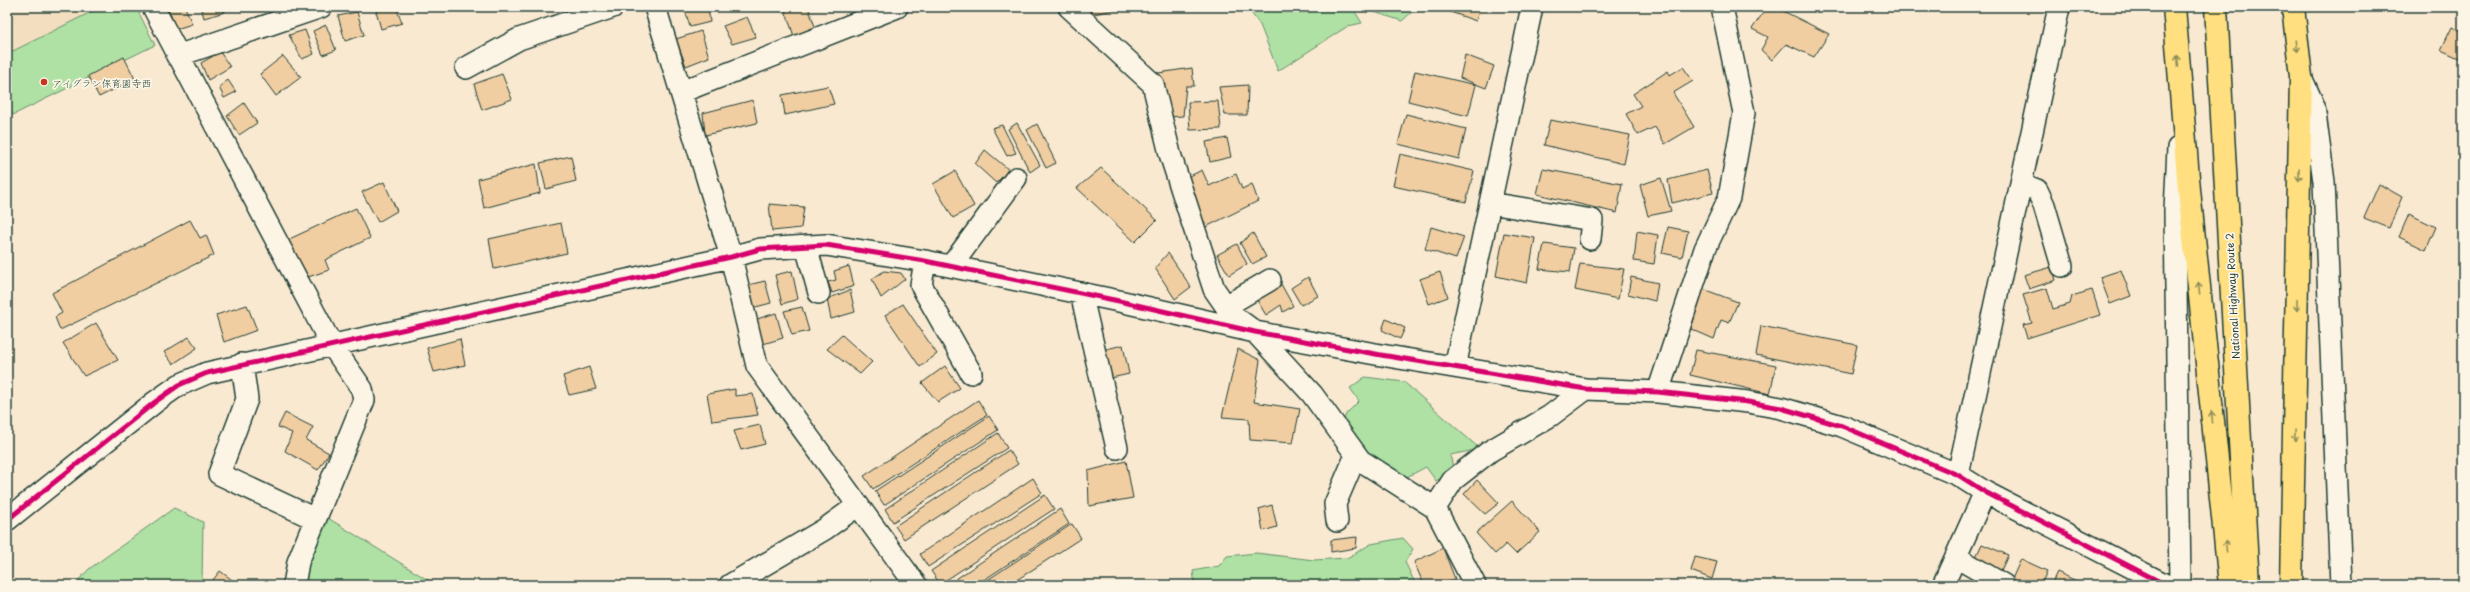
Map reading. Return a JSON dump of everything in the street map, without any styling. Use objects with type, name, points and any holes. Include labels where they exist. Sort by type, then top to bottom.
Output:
[{"type":"highway","points":[[2174,7],[2181,92],[2230,585]]},
{"type":"highway","name":"National Highway Route 2","points":[[2216,7],[2248,585]]},
{"type":"highway","points":[[2292,585],[2301,77],[2293,7]]},
{"type":"street","points":[[153,7],[177,56],[331,344],[362,389],[364,400],[298,562],[294,585]]},
{"type":"street","points":[[177,56],[321,7]]},
{"type":"street","points":[[466,68],[519,40],[613,7]]},
{"type":"street","points":[[655,7],[731,257],[757,366],[857,506],[916,585]]},
{"type":"street","points":[[681,92],[897,7]]},
{"type":"street","points":[[1069,7],[1153,84],[1170,154],[1214,289],[1232,315],[1255,332],[1312,394],[1360,460],[1435,508],[1475,585]]},
{"type":"street","points":[[1455,367],[1532,7]]},
{"type":"street","points":[[1658,392],[1705,248],[1729,198],[1744,112],[1722,7]]},
{"type":"street","points":[[1958,475],[2059,7]]},
{"type":"street","points":[[2301,77],[2314,106],[2324,182],[2341,585]]},
{"type":"street","points":[[2180,585],[2175,211],[2181,92]]},
{"type":"street","points":[[951,266],[1016,178]]},
{"type":"street","points":[[2021,184],[2037,190],[2044,205],[2062,266]]},
{"type":"street","points":[[1490,203],[1592,220],[1590,239]]},
{"type":"street","points":[[7,520],[155,402],[179,385],[207,373],[331,344],[731,257],[760,248],[826,245],[951,266],[1082,293],[1255,332],[1455,367],[1586,389],[1658,392],[1748,402],[1781,408],[1842,426],[1958,475],[1985,492],[2166,585]]},
{"type":"street","points":[[806,246],[819,293]]},
{"type":"street","points":[[925,261],[921,285],[971,373]]},
{"type":"street","points":[[1226,306],[1270,280]]},
{"type":"street","points":[[1082,293],[1117,448]]},
{"type":"street","points":[[242,364],[247,399],[219,474],[315,519]]},
{"type":"street","points":[[1435,508],[1454,480],[1478,460],[1490,451],[1550,416],[1586,389]]},
{"type":"street","points":[[1336,521],[1335,504],[1356,455]]},
{"type":"street","points":[[1943,585],[1985,492]]},
{"type":"street","points":[[730,585],[825,530],[857,506]]},
{"type":"street","points":[[1956,558],[2004,585]]},
{"type":"shaded area","name":"アイグラン保育園寺西","points":[[7,7],[136,7],[155,45],[7,118]]},
{"type":"green space","name":"アイグラン保育園寺西","points":[[101,7],[136,7],[155,45],[13,115],[7,103],[7,54]]},
{"type":"green space","points":[[1247,7],[1352,7],[1362,23],[1348,26],[1278,71],[1260,25]]},
{"type":"green space","points":[[1359,7],[1417,7],[1402,21]]},
{"type":"green space","points":[[1365,377],[1404,382],[1480,449],[1450,455],[1454,471],[1436,481],[1426,467],[1401,480],[1363,459],[1341,429],[1346,414],[1359,401],[1350,388]]},
{"type":"green space","points":[[174,508],[203,522],[202,585],[74,585],[89,569]]},
{"type":"green space","points":[[328,518],[436,585],[297,585]]},
{"type":"green space","points":[[1403,538],[1413,549],[1405,562],[1416,585],[1195,585],[1193,571],[1219,566],[1227,556],[1256,553],[1314,560],[1347,558],[1371,544]]},
{"type":"building","points":[[185,7],[192,24],[176,29],[168,8]]},
{"type":"building","points":[[201,7],[224,7],[225,12],[204,18]]},
{"type":"building","points":[[375,7],[396,7],[402,23],[381,29]]},
{"type":"building","points":[[684,7],[708,7],[710,22],[690,27]]},
{"type":"building","points":[[784,7],[808,7],[817,32],[795,39]]},
{"type":"building","points":[[1079,7],[1128,7],[1089,15]]},
{"type":"building","points":[[1436,7],[1480,7],[1476,21]]},
{"type":"building","points":[[1767,7],[1775,7],[1829,34],[1814,57],[1786,44],[1772,60],[1761,50],[1768,37],[1752,29]]},
{"type":"building","points":[[357,12],[364,35],[345,41],[338,16]]},
{"type":"building","points":[[747,17],[756,37],[732,44],[723,26]]},
{"type":"building","points":[[326,25],[336,50],[323,55],[313,31]]},
{"type":"building","points":[[2452,27],[2463,32],[2463,60],[2441,50]]},
{"type":"building","points":[[305,30],[314,54],[302,59],[289,35]]},
{"type":"building","points":[[701,31],[709,57],[686,66],[676,39]]},
{"type":"building","points":[[220,52],[230,67],[208,80],[201,63]]},
{"type":"building","points":[[1465,55],[1494,66],[1486,88],[1460,78]]},
{"type":"building","points":[[283,56],[301,77],[276,96],[260,74]]},
{"type":"building","points":[[124,57],[135,79],[99,97],[88,76]]},
{"type":"building","points":[[1683,67],[1693,81],[1673,93],[1694,127],[1665,144],[1655,127],[1638,135],[1626,114],[1641,106],[1633,94],[1668,71],[1670,75]]},
{"type":"building","points":[[1192,68],[1194,86],[1186,86],[1183,116],[1167,117],[1158,73]]},
{"type":"building","points":[[1415,71],[1476,85],[1468,116],[1408,101]]},
{"type":"building","points":[[502,74],[512,99],[482,110],[474,84]]},
{"type":"building","points":[[228,80],[236,92],[224,98],[219,87]]},
{"type":"building","points":[[1248,85],[1247,115],[1225,115],[1219,87]]},
{"type":"building","points":[[828,86],[834,104],[785,115],[782,95]]},
{"type":"building","points":[[753,100],[757,123],[705,135],[703,113]]},
{"type":"building","points":[[1218,101],[1221,129],[1190,130],[1188,102]]},
{"type":"building","points":[[244,103],[257,123],[239,135],[227,116]]},
{"type":"building","points":[[1406,114],[1466,129],[1459,159],[1398,144]]},
{"type":"building","points":[[1550,120],[1630,135],[1624,164],[1544,145]]},
{"type":"building","points":[[1017,123],[1040,165],[1030,172],[1008,129]]},
{"type":"building","points":[[1037,124],[1056,163],[1046,168],[1027,130]]},
{"type":"building","points":[[1002,125],[1016,153],[1007,156],[992,128]]},
{"type":"building","points":[[1227,138],[1231,157],[1210,162],[1206,142]]},
{"type":"building","points":[[985,150],[1009,170],[996,183],[975,164]]},
{"type":"building","points":[[1400,154],[1474,171],[1466,202],[1393,186]]},
{"type":"building","points":[[571,156],[576,181],[546,189],[540,163]]},
{"type":"building","points":[[536,164],[540,193],[484,208],[478,179]]},
{"type":"building","points":[[1101,168],[1157,220],[1135,242],[1077,188]]},
{"type":"building","points":[[1543,169],[1622,184],[1617,213],[1537,194]]},
{"type":"building","points":[[1202,170],[1209,186],[1236,174],[1242,189],[1252,184],[1258,201],[1204,228],[1182,180]]},
{"type":"building","points":[[1707,170],[1713,193],[1672,203],[1668,180]]},
{"type":"building","points":[[955,171],[974,206],[953,218],[933,184]]},
{"type":"building","points":[[1661,178],[1671,211],[1648,216],[1640,185]]},
{"type":"building","points":[[384,182],[397,211],[378,222],[362,192]]},
{"type":"building","points":[[2379,184],[2402,197],[2389,228],[2364,218]]},
{"type":"building","points":[[769,204],[804,207],[801,228],[772,231]]},
{"type":"building","points":[[356,208],[370,238],[325,260],[329,270],[302,279],[283,242]]},
{"type":"building","points":[[2409,214],[2436,227],[2426,250],[2399,237]]},
{"type":"building","points":[[190,220],[200,238],[206,235],[214,255],[60,330],[55,317],[62,313],[52,293]]},
{"type":"building","points":[[561,223],[567,253],[494,269],[489,239]]},
{"type":"building","points":[[1431,227],[1464,237],[1456,259],[1425,249]]},
{"type":"building","points":[[1668,227],[1688,231],[1682,257],[1662,253]]},
{"type":"building","points":[[1637,231],[1658,235],[1654,264],[1634,261]]},
{"type":"building","points":[[1253,233],[1266,257],[1252,264],[1240,243]]},
{"type":"building","points":[[1504,233],[1535,238],[1527,283],[1496,276]]},
{"type":"building","points":[[1237,244],[1247,264],[1229,275],[1217,255]]},
{"type":"building","points":[[1544,244],[1574,248],[1570,272],[1539,269]]},
{"type":"building","points":[[1168,253],[1191,287],[1175,299],[1155,268]]},
{"type":"building","points":[[1580,264],[1624,269],[1618,299],[1575,290]]},
{"type":"building","points":[[849,266],[854,286],[832,293],[828,282],[836,280],[834,271]]},
{"type":"building","points":[[2052,267],[2056,280],[2029,289],[2024,275]]},
{"type":"building","points":[[2121,270],[2131,296],[2110,304],[2100,277]]},
{"type":"building","points":[[792,271],[798,299],[782,304],[775,275]]},
{"type":"building","points":[[884,271],[901,273],[905,279],[881,298],[872,279]]},
{"type":"building","points":[[1440,272],[1448,297],[1429,304],[1420,279]]},
{"type":"building","points":[[1308,277],[1318,296],[1301,305],[1291,288]]},
{"type":"building","points":[[1631,277],[1658,283],[1655,301],[1628,294]]},
{"type":"building","points":[[765,281],[771,303],[752,308],[748,285]]},
{"type":"building","points":[[1281,284],[1293,306],[1283,312],[1281,305],[1266,315],[1255,297]]},
{"type":"building","points":[[2047,288],[2053,309],[2070,304],[2072,296],[2092,290],[2100,315],[2027,338],[2023,325],[2032,323],[2023,295]]},
{"type":"building","points":[[1703,289],[1738,302],[1729,323],[1721,320],[1714,339],[1691,329]]},
{"type":"building","points":[[850,290],[855,312],[831,319],[827,299]]},
{"type":"building","points":[[903,304],[937,354],[920,367],[885,315]]},
{"type":"building","points":[[247,305],[257,330],[224,342],[216,315]]},
{"type":"building","points":[[802,307],[809,331],[792,335],[784,311]]},
{"type":"building","points":[[776,313],[783,338],[763,344],[757,319]]},
{"type":"building","points":[[1386,319],[1405,328],[1400,339],[1382,330]]},
{"type":"building","points":[[96,323],[118,360],[84,376],[63,343]]},
{"type":"building","points":[[1761,326],[1857,345],[1851,374],[1756,355]]},
{"type":"building","points":[[842,335],[872,362],[860,374],[827,349]]},
{"type":"building","points":[[189,337],[197,348],[173,364],[164,352]]},
{"type":"building","points":[[460,339],[465,365],[434,372],[427,348]]},
{"type":"building","points":[[1123,345],[1129,374],[1107,379],[1098,351]]},
{"type":"building","points":[[1238,349],[1260,360],[1254,402],[1300,409],[1293,443],[1250,440],[1249,419],[1222,417]]},
{"type":"building","points":[[1696,350],[1776,365],[1770,394],[1690,375]]},
{"type":"building","points":[[945,366],[960,388],[938,402],[922,383]]},
{"type":"building","points":[[589,367],[596,389],[569,395],[563,376]]},
{"type":"building","points":[[735,389],[735,396],[753,394],[758,415],[712,421],[707,394]]},
{"type":"building","points":[[978,400],[987,415],[873,489],[864,476]]},
{"type":"building","points":[[285,413],[313,427],[306,440],[329,453],[318,470],[285,451],[292,433],[278,427]]},
{"type":"building","points":[[989,416],[998,430],[884,505],[875,491]]},
{"type":"building","points":[[760,425],[765,444],[741,450],[734,431]]},
{"type":"building","points":[[998,433],[1007,448],[893,522],[885,509]]},
{"type":"building","points":[[1009,450],[1018,464],[904,539],[895,526]]},
{"type":"building","points":[[1126,461],[1133,498],[1089,506],[1088,471]]},
{"type":"building","points":[[1033,478],[1042,493],[928,567],[920,554]]},
{"type":"building","points":[[1477,480],[1499,503],[1485,514],[1464,494]]},
{"type":"building","points":[[1045,495],[1054,509],[940,584],[931,571]]},
{"type":"building","points":[[1512,501],[1540,532],[1516,554],[1506,544],[1495,554],[1476,533]]},
{"type":"building","points":[[1272,505],[1277,527],[1263,531],[1259,509]]},
{"type":"building","points":[[1060,509],[1069,524],[976,585],[947,585]]},
{"type":"building","points":[[1072,524],[1081,538],[1009,585],[980,585]]},
{"type":"building","points":[[1357,537],[1356,548],[1331,552],[1331,540]]},
{"type":"building","points":[[1982,544],[2008,555],[1999,575],[1973,563]]},
{"type":"building","points":[[1443,548],[1455,579],[1443,585],[1424,585],[1414,562]]},
{"type":"building","points":[[1695,557],[1717,562],[1712,579],[1691,571]]},
{"type":"building","points":[[2021,559],[2047,571],[2041,585],[2026,585],[2012,579]]},
{"type":"building","points":[[220,571],[239,585],[209,585]]},
{"type":"building","points":[[2057,572],[2083,584],[2051,585]]},
{"type":"cycle path","points":[[7,520],[155,402],[179,385],[207,373],[731,257],[760,249],[826,245],[925,261],[1119,301],[1255,332],[1381,355],[1586,389],[1658,392],[1748,402],[1781,408],[1842,426],[1958,475],[1985,492],[2166,585]]},
{"type":"place","name":"アイグラン保育園寺西","points":[[44,82]]}]
